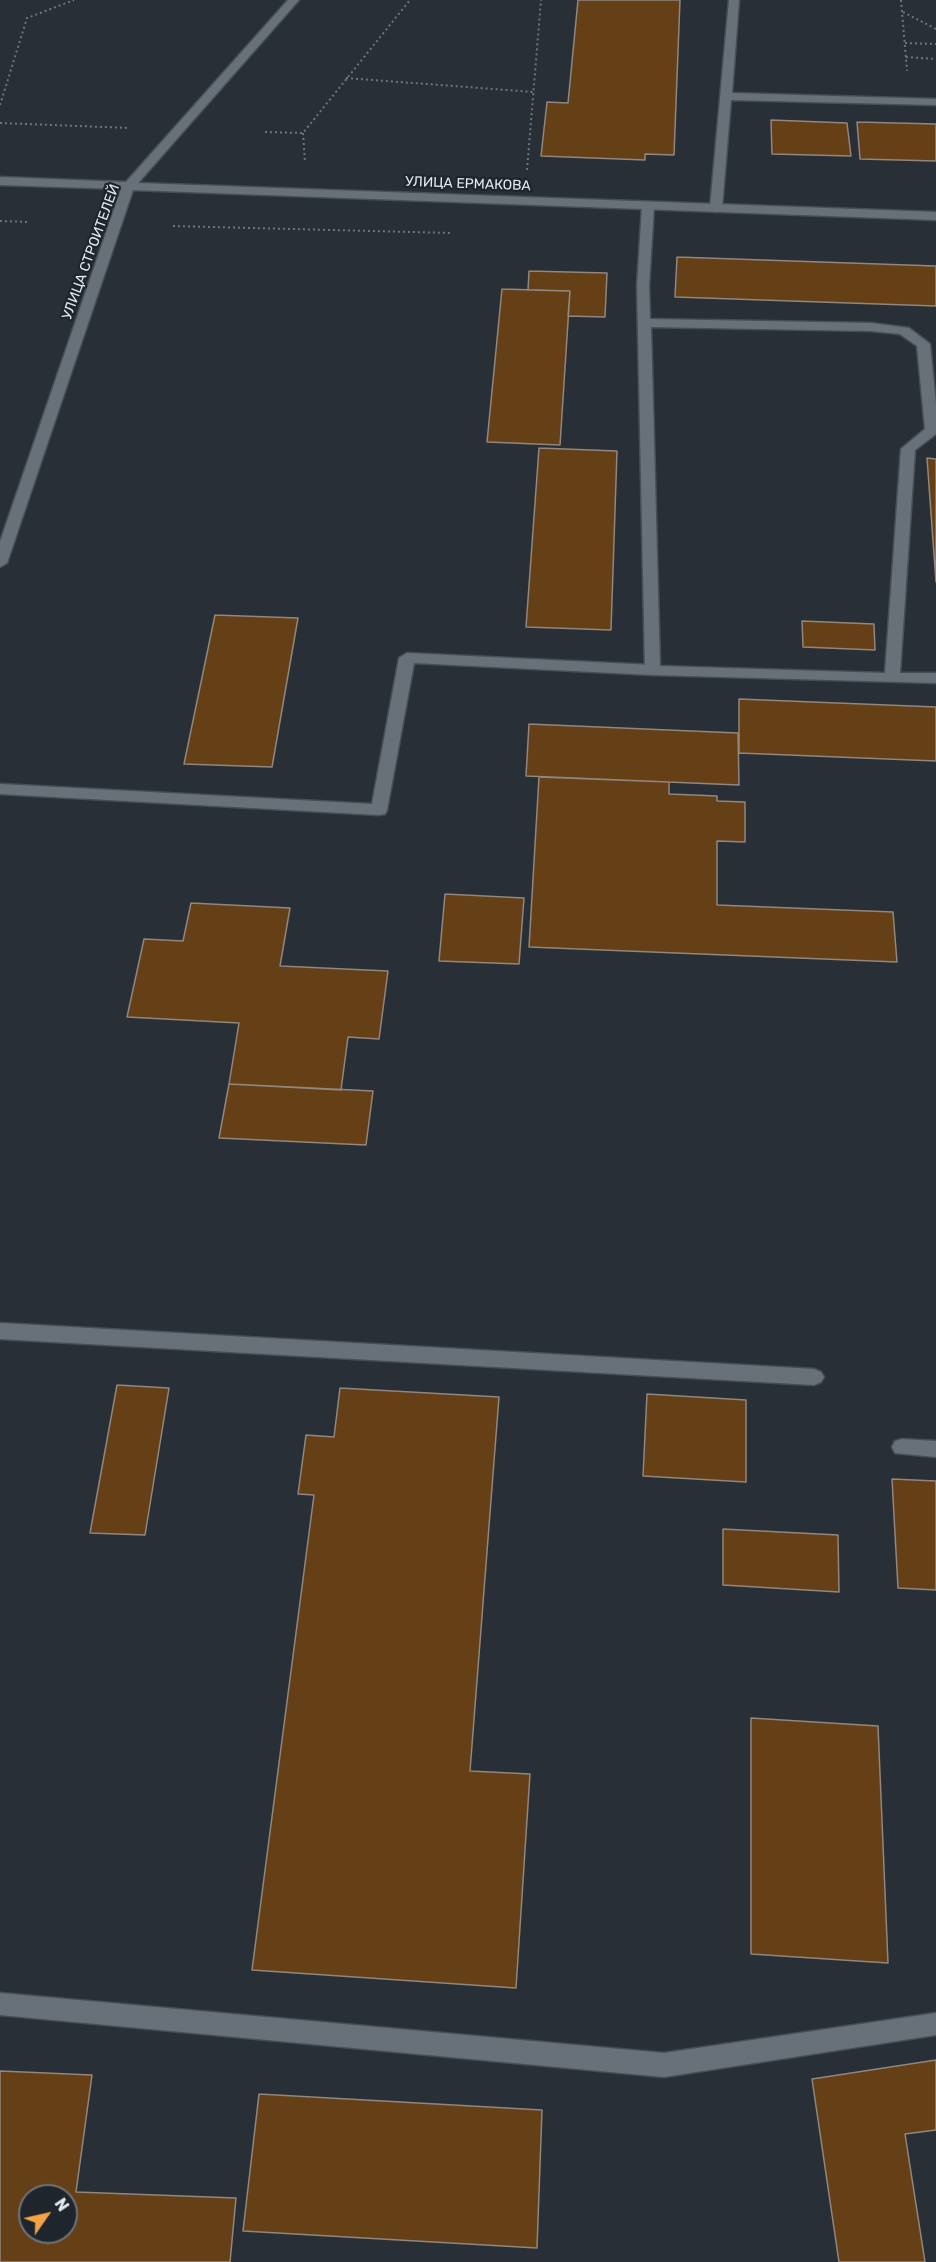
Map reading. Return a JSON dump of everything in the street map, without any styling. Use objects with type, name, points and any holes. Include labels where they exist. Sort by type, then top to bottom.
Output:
[{"type":"street","name":"УЛИЦА СТРОИТЕЛЕЙ","points":[[0,563],[127,188],[294,0]]},
{"type":"street","points":[[716,208],[734,0]]},
{"type":"street","points":[[725,96],[936,102]]},
{"type":"street","name":"УЛИЦА ЕРМАКОВА","points":[[0,181],[127,188],[936,216]]},
{"type":"street","points":[[648,206],[644,239],[644,323],[653,670]]},
{"type":"street","points":[[644,323],[871,327],[904,331],[923,344],[932,430],[908,449],[892,678]]},
{"type":"street","points":[[0,789],[379,810],[407,658],[653,670],[936,678]]},
{"type":"street","points":[[0,1331],[814,1377]]},
{"type":"street","points":[[902,1447],[936,1449]]},
{"type":"street","points":[[0,2004],[664,2065],[936,2024]]},
{"type":"path","points":[[0,105],[27,18],[74,0]]},
{"type":"path","points":[[265,132],[303,133],[410,0]]},
{"type":"path","points":[[527,171],[541,0]]},
{"type":"path","points":[[901,0],[910,102]]},
{"type":"path","points":[[902,12],[936,29]]},
{"type":"path","points":[[905,43],[936,44]]},
{"type":"path","points":[[906,57],[936,59]]},
{"type":"path","points":[[346,78],[533,92]]},
{"type":"path","points":[[0,123],[130,128]]},
{"type":"path","points":[[0,221],[28,222]]},
{"type":"building","points":[[578,0],[680,0],[674,155],[645,154],[645,160],[541,156],[547,102],[568,103]]},
{"type":"building","points":[[771,120],[847,123],[851,156],[772,154]]},
{"type":"building","points":[[857,122],[936,124],[936,161],[860,159]]},
{"type":"building","points":[[677,257],[936,266],[936,306],[675,297]]},
{"type":"building","points":[[529,271],[607,273],[605,317],[568,316],[570,291],[528,290]]},
{"type":"building","points":[[502,289],[570,291],[560,445],[487,442]]},
{"type":"building","points":[[539,448],[617,451],[611,630],[526,627]]},
{"type":"building","points":[[927,458],[936,459],[936,582]]},
{"type":"building","points":[[215,615],[298,618],[272,767],[184,764]]},
{"type":"building","points":[[802,621],[874,624],[875,650],[803,647]]},
{"type":"building","points":[[739,699],[936,707],[936,761],[739,753]]},
{"type":"building","points":[[529,724],[738,733],[739,785],[526,776]]},
{"type":"building","points":[[539,777],[669,782],[669,794],[717,796],[717,801],[745,802],[745,842],[717,841],[717,905],[893,912],[897,962],[529,947]]},
{"type":"building","points":[[445,894],[524,898],[519,964],[439,961]]},
{"type":"building","points":[[191,903],[290,908],[280,966],[388,971],[379,1039],[348,1037],[341,1090],[229,1084],[239,1023],[127,1017],[144,939],[183,941]]},
{"type":"building","points":[[229,1084],[373,1091],[366,1145],[219,1138]]},
{"type":"building","points":[[117,1385],[169,1388],[145,1535],[90,1533]]},
{"type":"building","points":[[340,1388],[499,1397],[470,1771],[530,1774],[516,1988],[252,1970],[314,1495],[298,1494],[306,1435],[334,1437]]},
{"type":"building","points":[[647,1394],[746,1400],[746,1482],[643,1476]]},
{"type":"building","points":[[892,1479],[936,1481],[936,1590],[898,1588]]},
{"type":"building","points":[[723,1529],[838,1535],[839,1592],[723,1585]]},
{"type":"building","points":[[751,1718],[878,1726],[888,1963],[751,1954]]},
{"type":"building","points":[[936,2060],[936,2130],[905,2134],[925,2262],[839,2262],[812,2079]]},
{"type":"building","points":[[0,2071],[92,2075],[77,2184],[18,2184],[18,2244],[78,2244],[78,2192],[236,2198],[230,2262],[0,2262]]},
{"type":"building","points":[[259,2094],[542,2110],[537,2248],[243,2231]]}]
